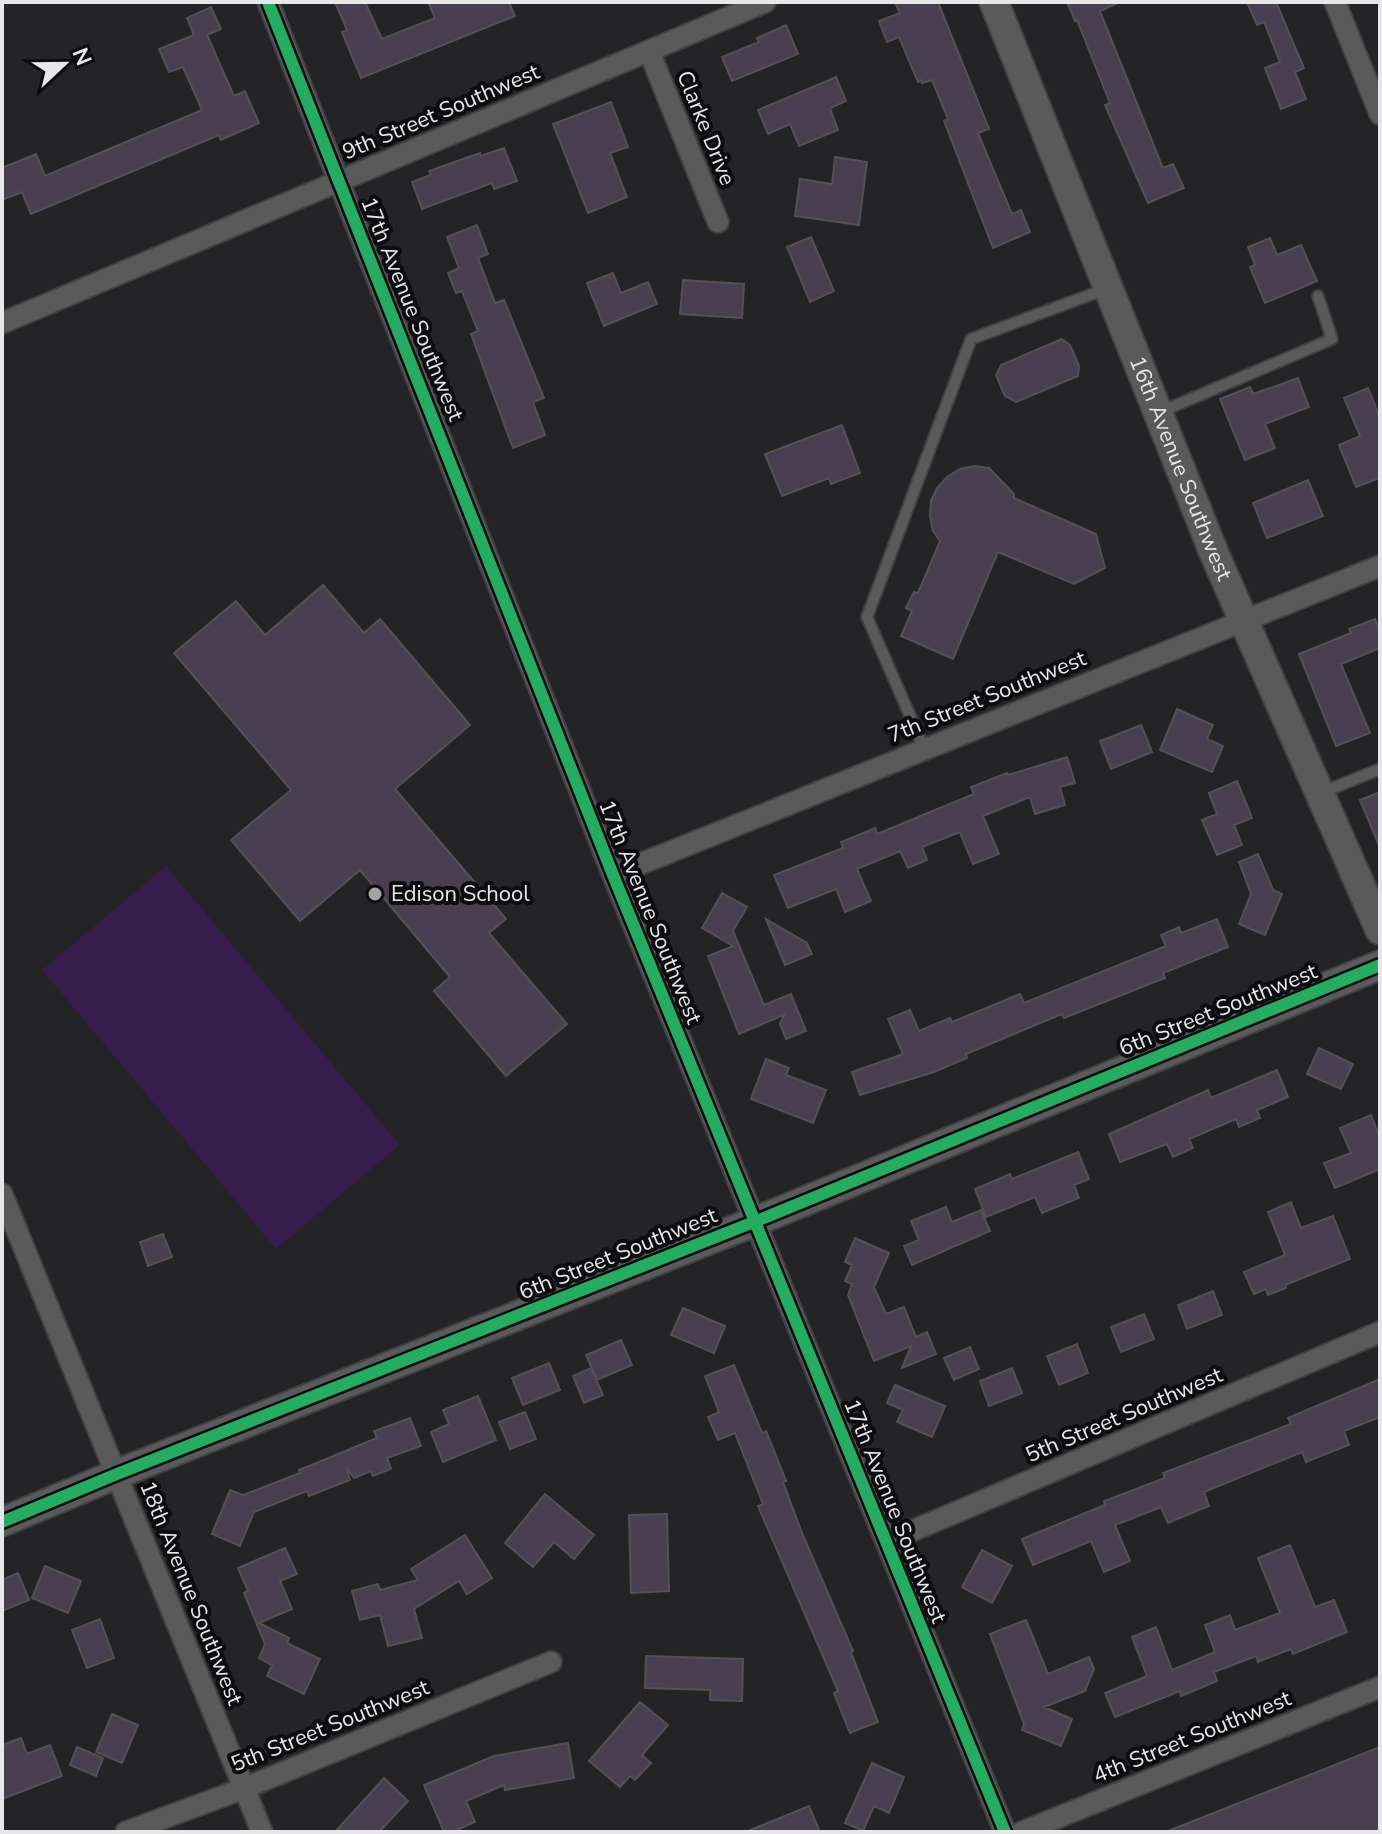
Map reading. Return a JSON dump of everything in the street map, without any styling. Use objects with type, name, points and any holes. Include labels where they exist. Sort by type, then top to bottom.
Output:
[{"type":"street","name":"17th Avenue Southwest","points":[[268,2],[613,875],[1005,1832]]},
{"type":"street","name":"9th Street Southwest","points":[[2,323],[765,2]]},
{"type":"street","name":"16th Avenue Southwest","points":[[994,2],[1243,619],[1380,930]]},
{"type":"street","points":[[1335,2],[1380,114]]},
{"type":"street","name":"Clarke Drive","points":[[649,51],[718,222]]},
{"type":"street","name":"7th Street Southwest","points":[[613,875],[1380,566]]},
{"type":"street","name":"6th Street Southwest","points":[[2,1522],[754,1222],[1380,965]]},
{"type":"street","name":"18th Avenue Southwest","points":[[2,1194],[262,1832]]},
{"type":"street","name":"5th Street Southwest","points":[[886,1542],[1380,1332]]},
{"type":"street","name":"5th Street Southwest","points":[[126,1832],[245,1788],[551,1662]]},
{"type":"street","name":"4th Street Southwest","points":[[1022,1832],[1380,1687]]},
{"type":"lane","points":[[924,748],[867,617],[971,339],[1108,288]]},
{"type":"lane","points":[[1158,413],[1332,339],[1318,296]]},
{"type":"lane","points":[[1320,793],[1380,769]]},
{"type":"shaded area","points":[[166,866],[400,1145],[276,1249],[42,970]]},
{"type":"building","points":[[335,2],[365,2],[382,39],[435,18],[428,2],[509,2],[515,16],[361,78],[342,32],[347,30]]},
{"type":"building","points":[[895,2],[938,2],[989,129],[978,133],[1012,214],[1021,210],[1030,232],[993,248],[944,121],[948,119],[932,80],[918,82],[899,37],[887,42],[879,21],[900,13]]},
{"type":"building","points":[[1067,2],[1120,2],[1100,11],[1163,168],[1173,164],[1184,188],[1148,203],[1105,105],[1110,103]]},
{"type":"building","points":[[1247,2],[1276,2],[1304,68],[1295,72],[1306,99],[1281,109],[1265,68],[1280,62],[1264,22],[1257,25]]},
{"type":"building","points":[[211,7],[221,29],[207,35],[234,96],[245,91],[259,123],[221,140],[219,135],[31,214],[22,192],[2,200],[2,168],[36,154],[45,176],[202,110],[183,67],[169,72],[159,49],[194,35],[187,18]]},
{"type":"building","points":[[786,25],[798,54],[732,81],[722,57],[759,42],[757,38]]},
{"type":"building","points":[[836,77],[846,101],[830,108],[838,130],[799,146],[790,124],[768,134],[758,110]]},
{"type":"building","points":[[611,102],[628,147],[610,153],[627,197],[588,213],[553,124]]},
{"type":"building","points":[[504,148],[517,181],[494,189],[492,183],[422,209],[412,182],[431,175],[429,171]]},
{"type":"building","points":[[835,157],[867,162],[859,225],[795,216],[800,179],[832,184]]},
{"type":"building","points":[[477,225],[488,254],[478,258],[495,303],[504,300],[544,398],[533,402],[545,435],[513,448],[471,334],[478,331],[462,291],[456,293],[448,273],[459,268],[447,237]]},
{"type":"building","points":[[811,237],[834,291],[810,302],[787,247]]},
{"type":"building","points":[[1270,238],[1277,255],[1301,245],[1317,281],[1265,303],[1250,267],[1255,265],[1248,247]]},
{"type":"building","points":[[613,273],[621,293],[648,282],[657,304],[604,326],[587,283]]},
{"type":"building","points":[[683,280],[744,284],[742,318],[680,314]]},
{"type":"building","points":[[1062,339],[1070,345],[1079,366],[1078,376],[1016,402],[1005,396],[996,375],[1001,365]]},
{"type":"building","points":[[1298,378],[1309,407],[1265,424],[1275,448],[1245,460],[1220,399],[1250,387],[1253,394]]},
{"type":"building","points":[[1368,388],[1380,418],[1380,478],[1356,487],[1339,445],[1360,436],[1344,398]]},
{"type":"building","points":[[842,425],[860,473],[831,484],[829,478],[782,496],[765,454]]},
{"type":"building","points":[[974,466],[989,468],[1014,494],[1014,498],[1096,534],[1105,568],[1074,584],[998,552],[953,659],[901,636],[912,611],[906,608],[914,592],[918,593],[940,541],[933,531],[931,501],[947,477],[960,469]]},
{"type":"building","points":[[1308,480],[1323,516],[1267,538],[1253,503]]},
{"type":"building","name":"Edison School","points":[[323,585],[364,633],[380,619],[470,725],[395,789],[506,919],[489,933],[567,1024],[506,1076],[434,991],[450,977],[360,870],[300,921],[231,840],[291,790],[174,653],[236,601],[265,635]]},
{"type":"building","points":[[1375,619],[1380,632],[1380,648],[1341,664],[1370,733],[1336,746],[1299,654],[1351,633],[1349,629]]},
{"type":"building","points":[[1177,709],[1213,725],[1207,739],[1223,746],[1212,772],[1160,750]]},
{"type":"building","points":[[1141,725],[1152,752],[1111,769],[1100,741]]},
{"type":"building","points":[[1067,757],[1075,783],[1060,787],[1065,805],[1035,814],[1030,797],[983,816],[999,854],[973,864],[960,832],[922,847],[927,860],[908,868],[900,851],[857,869],[871,901],[845,912],[836,889],[788,908],[774,875],[843,848],[841,842],[875,828],[877,834],[974,794],[971,787],[1007,773]]},
{"type":"building","points":[[1237,781],[1252,818],[1234,825],[1242,845],[1217,855],[1202,820],[1217,814],[1209,793]]},
{"type":"building","points":[[1380,792],[1380,848],[1360,800]]},
{"type":"building","points":[[1258,854],[1273,890],[1282,894],[1265,935],[1239,924],[1251,894],[1239,862]]},
{"type":"building","points":[[722,893],[747,907],[733,931],[764,1005],[791,994],[806,1031],[786,1039],[780,1024],[784,1015],[739,1034],[708,956],[733,946],[702,928]]},
{"type":"building","points":[[766,919],[807,943],[812,954],[785,965]]},
{"type":"building","points":[[1217,919],[1228,947],[1163,973],[1165,978],[1064,1018],[1062,1014],[966,1054],[967,1058],[934,1072],[860,1095],[852,1072],[903,1054],[888,1019],[910,1010],[919,1031],[950,1018],[952,1022],[1020,994],[1024,1003],[1166,946],[1161,935],[1179,927],[1181,933]]},
{"type":"building","points":[[1319,1048],[1353,1064],[1341,1089],[1307,1074]]},
{"type":"building","points":[[766,1059],[789,1068],[786,1075],[826,1090],[813,1123],[751,1099]]},
{"type":"building","points":[[1277,1070],[1288,1097],[1257,1110],[1260,1118],[1239,1127],[1236,1119],[1189,1139],[1193,1148],[1173,1157],[1167,1144],[1120,1162],[1109,1134],[1208,1090],[1211,1098]]},
{"type":"building","points":[[1371,1115],[1380,1138],[1380,1169],[1335,1188],[1324,1163],[1351,1153],[1340,1128]]},
{"type":"building","points":[[1078,1152],[1089,1179],[1074,1185],[1079,1198],[1042,1213],[1035,1197],[986,1217],[975,1189],[1010,1174],[1012,1179]]},
{"type":"building","points":[[1291,1202],[1301,1228],[1333,1216],[1350,1259],[1268,1295],[1266,1289],[1254,1294],[1244,1272],[1285,1255],[1268,1212]]},
{"type":"building","points":[[946,1207],[952,1222],[981,1210],[990,1231],[912,1265],[904,1246],[919,1240],[911,1221]]},
{"type":"building","points":[[163,1234],[172,1257],[148,1266],[140,1242]]},
{"type":"building","points":[[855,1238],[889,1253],[874,1287],[886,1314],[904,1307],[916,1337],[927,1332],[936,1354],[902,1368],[911,1346],[874,1361],[848,1295],[852,1284],[845,1281],[852,1265],[845,1262]]},
{"type":"building","points":[[1213,1291],[1222,1315],[1187,1329],[1178,1305]]},
{"type":"building","points":[[683,1308],[725,1326],[714,1353],[671,1335]]},
{"type":"building","points":[[1144,1314],[1154,1339],[1121,1352],[1111,1327]]},
{"type":"building","points":[[621,1340],[632,1365],[597,1380],[586,1355]]},
{"type":"building","points":[[1077,1344],[1088,1373],[1059,1385],[1047,1356]]},
{"type":"building","points":[[970,1347],[979,1369],[954,1380],[944,1358]]},
{"type":"building","points":[[549,1363],[560,1390],[523,1405],[512,1378]]},
{"type":"building","points":[[734,1365],[762,1433],[766,1431],[802,1533],[853,1651],[878,1722],[850,1733],[834,1693],[838,1691],[758,1506],[763,1504],[735,1433],[718,1440],[708,1417],[719,1412],[705,1376]]},
{"type":"building","points":[[591,1368],[603,1395],[584,1403],[573,1376]]},
{"type":"building","points":[[1012,1368],[1022,1393],[989,1406],[980,1381]]},
{"type":"building","points":[[1380,1379],[1380,1417],[1344,1431],[1349,1445],[1306,1462],[1302,1452],[1204,1492],[1209,1506],[1168,1523],[1161,1507],[1115,1525],[1130,1561],[1104,1572],[1091,1541],[1033,1565],[1022,1539],[1105,1505],[1104,1501],[1165,1478],[1163,1473],[1291,1424],[1288,1418]]},
{"type":"building","points":[[895,1385],[945,1406],[932,1437],[897,1422],[903,1410],[887,1403]]},
{"type":"building","points":[[478,1396],[496,1440],[443,1462],[431,1432],[449,1424],[443,1410]]},
{"type":"building","points":[[525,1412],[536,1439],[510,1449],[499,1422]]},
{"type":"building","points":[[410,1418],[421,1446],[387,1458],[391,1469],[373,1476],[371,1471],[354,1478],[347,1468],[350,1480],[309,1496],[307,1491],[254,1512],[240,1546],[212,1534],[230,1490],[243,1495],[300,1473],[299,1470],[377,1438],[374,1431]]},
{"type":"building","points":[[545,1494],[594,1535],[574,1559],[554,1542],[533,1567],[505,1543]]},
{"type":"building","points":[[667,1514],[669,1591],[631,1593],[629,1515]]},
{"type":"building","points":[[465,1535],[492,1578],[467,1594],[459,1581],[414,1609],[422,1638],[388,1646],[380,1615],[360,1620],[352,1591],[378,1584],[380,1590],[418,1580],[411,1569]]},
{"type":"building","points":[[1290,1545],[1315,1607],[1334,1600],[1347,1632],[1293,1654],[1291,1649],[1258,1662],[1256,1656],[1214,1672],[1217,1681],[1181,1696],[1180,1691],[1115,1717],[1105,1693],[1147,1676],[1132,1637],[1156,1627],[1172,1670],[1215,1652],[1205,1625],[1230,1615],[1235,1630],[1280,1613],[1258,1558]]},
{"type":"building","points":[[285,1548],[297,1574],[280,1581],[292,1609],[259,1623],[289,1638],[287,1643],[320,1659],[304,1694],[267,1676],[272,1665],[259,1658],[265,1644],[244,1593],[248,1591],[238,1568]]},
{"type":"building","points":[[982,1550],[1012,1566],[992,1603],[962,1587]]},
{"type":"building","points":[[45,1566],[81,1581],[68,1613],[32,1598]]},
{"type":"building","points":[[18,1573],[29,1600],[2,1611],[2,1580]]},
{"type":"building","points":[[100,1619],[114,1658],[87,1668],[72,1630]]},
{"type":"building","points":[[1026,1620],[1048,1674],[1089,1657],[1094,1669],[1085,1691],[1044,1707],[1072,1719],[1061,1746],[1022,1730],[1024,1724],[990,1634]]},
{"type":"building","points":[[646,1656],[743,1659],[742,1701],[710,1700],[710,1690],[645,1688]]},
{"type":"building","points":[[640,1702],[668,1725],[642,1755],[651,1763],[635,1780],[630,1776],[620,1787],[589,1761]]},
{"type":"building","points":[[112,1714],[138,1725],[122,1763],[96,1752]]},
{"type":"building","points":[[21,1738],[27,1754],[50,1745],[62,1776],[2,1799],[2,1745]]},
{"type":"building","points":[[568,1743],[574,1778],[505,1790],[504,1785],[466,1801],[475,1822],[452,1832],[444,1832],[424,1785],[494,1756]]},
{"type":"building","points":[[77,1747],[103,1758],[96,1776],[70,1765]]},
{"type":"building","points":[[1380,1747],[1380,1832],[1168,1832],[1168,1831]]},
{"type":"building","points":[[872,1763],[904,1777],[889,1813],[874,1806],[863,1831],[845,1823]]},
{"type":"building","points":[[384,1778],[408,1801],[379,1832],[335,1832]]},
{"type":"building","points":[[809,1806],[820,1832],[748,1832],[748,1831]]},
{"type":"cycle path","points":[[268,2],[613,875],[1005,1832]]},
{"type":"cycle path","points":[[2,1522],[754,1222],[1380,965]]},
{"type":"place","name":"Edison School","points":[[375,894]]}]
